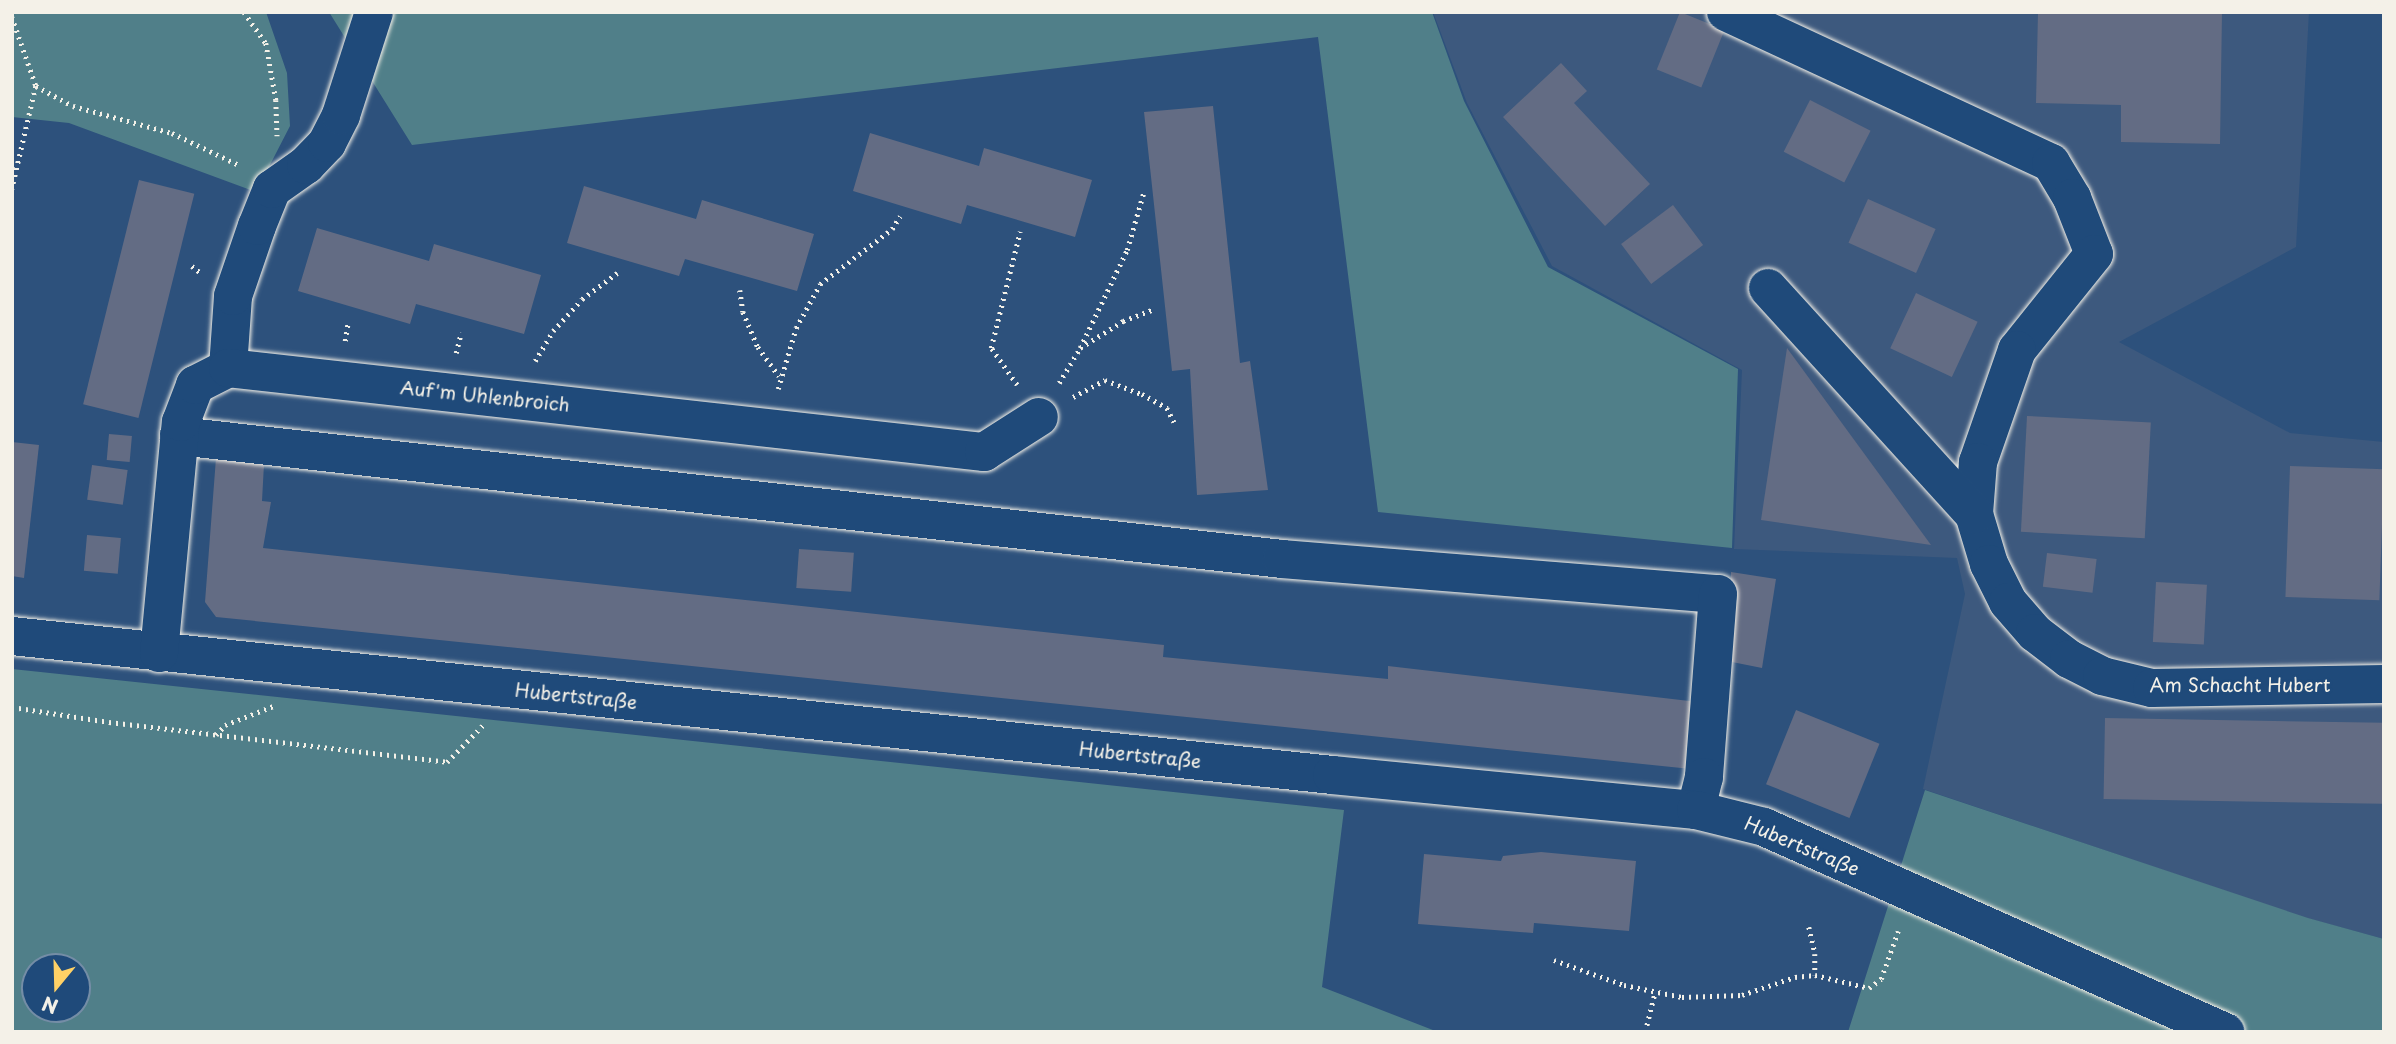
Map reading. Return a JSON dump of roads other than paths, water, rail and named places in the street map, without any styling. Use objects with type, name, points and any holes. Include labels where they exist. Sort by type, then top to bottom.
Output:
[{"type":"street","points":[[159,653],[181,422],[195,385],[229,368],[233,296],[272,189],[306,165],[327,144],[341,115],[374,12]]},
{"type":"street","name":"Am Schacht Hubert","points":[[1726,12],[2052,163],[2072,198],[2094,254],[2017,350],[1978,462],[1974,514],[1989,564],[2008,602],[2035,633],[2069,659],[2102,676],[2152,688],[2384,684]]},
{"type":"street","points":[[1768,288],[1974,514]]},
{"type":"street","name":"Auf'm Uhlenbroich","points":[[229,368],[984,452],[1039,417]]},
{"type":"street","points":[[179,436],[1282,559],[1718,594],[1704,777],[1696,810]]},
{"type":"street","name":"Hubertstraße","points":[[12,636],[1696,810],[1764,827],[2225,1032]]}]
